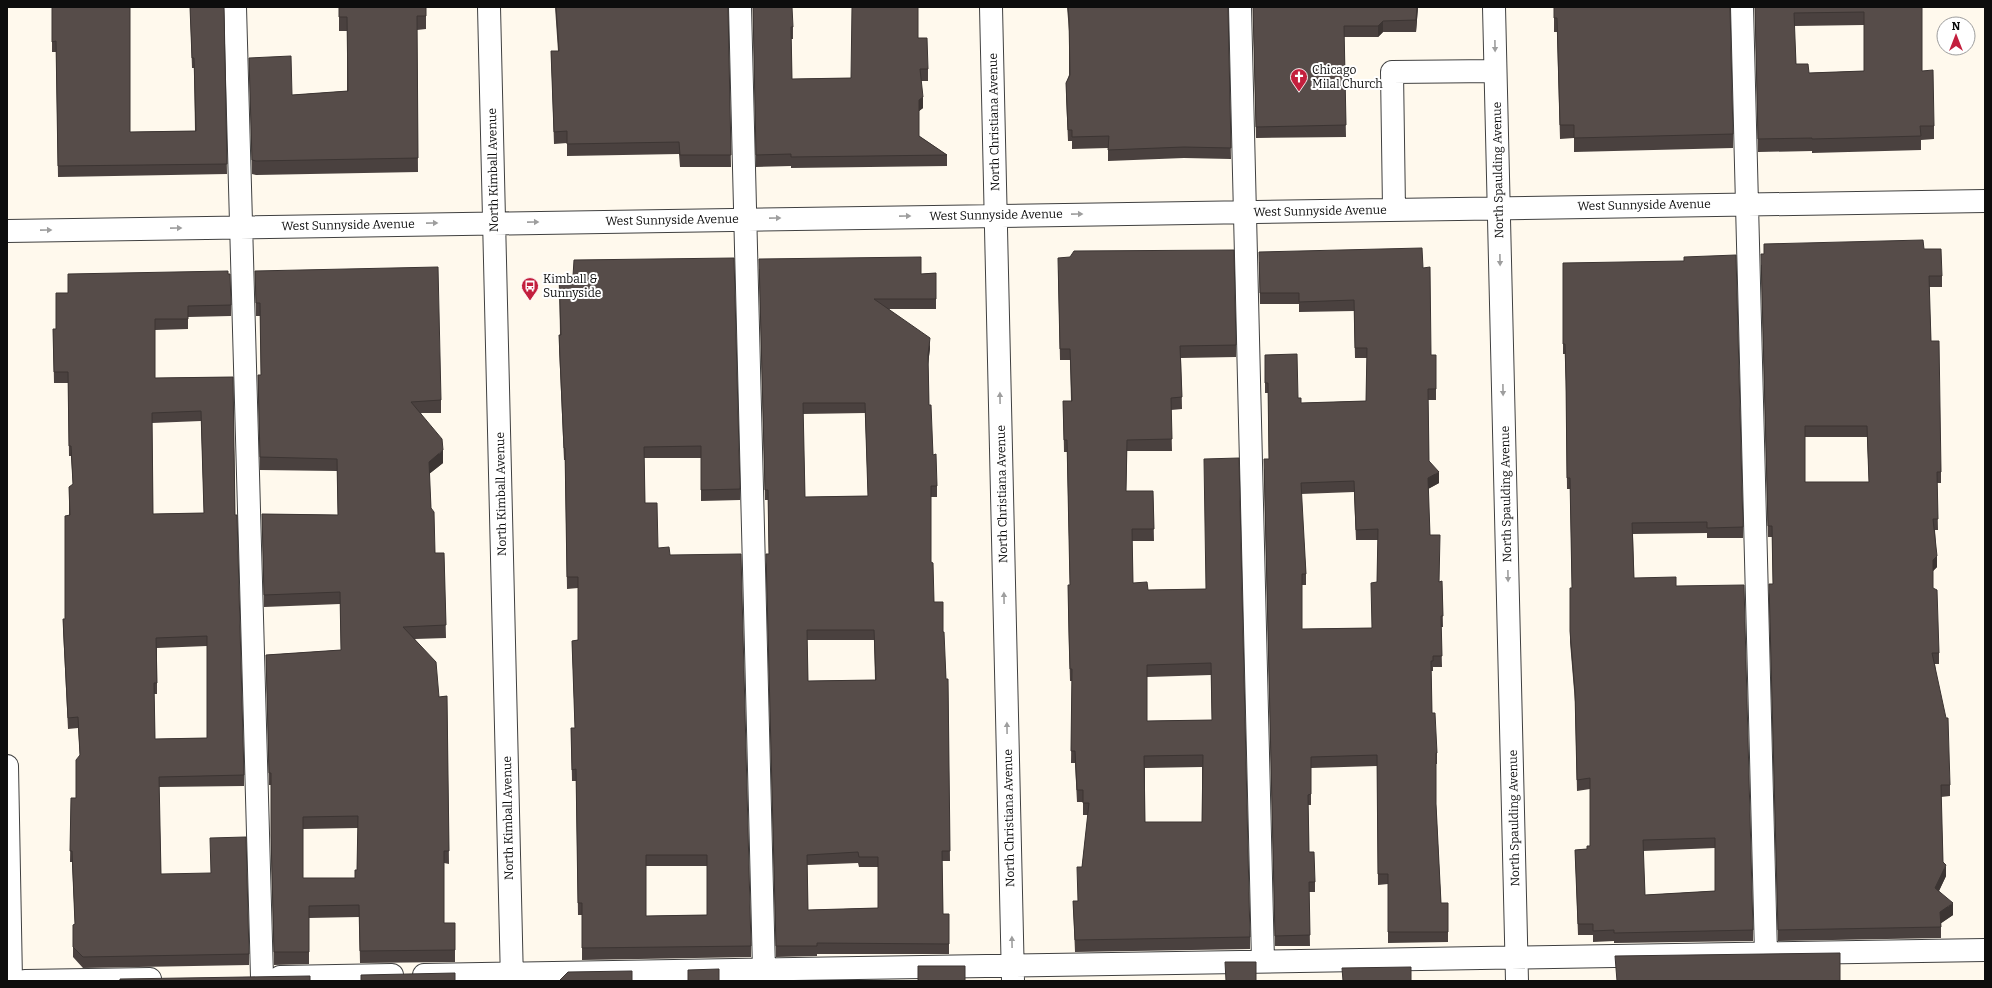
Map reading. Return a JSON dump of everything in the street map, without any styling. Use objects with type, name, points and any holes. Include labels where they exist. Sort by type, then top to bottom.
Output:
[{"type":"street","points":[[235,7],[262,977]]},
{"type":"street","name":"North Kimball Avenue","points":[[489,7],[512,977]]},
{"type":"street","points":[[740,7],[764,970]]},
{"type":"street","name":"North Christiana Avenue","points":[[991,7],[1012,973]]},
{"type":"street","points":[[1240,7],[1262,961]]},
{"type":"street","name":"North Spaulding Avenue","points":[[1494,7],[1518,981]]},
{"type":"street","points":[[1742,7],[1766,954]]},
{"type":"street","points":[[1394,210],[1392,72],[1495,71]]},
{"type":"street","name":"West Sunnyside Avenue","points":[[7,231],[494,222],[1394,210],[1985,200]]},
{"type":"street","points":[[7,766],[11,981]]},
{"type":"street","points":[[238,978],[512,977],[764,970],[1012,973],[1262,961],[1985,950]]},
{"type":"street","points":[[25,981],[166,979]]},
{"type":"building","points":[[52,7],[130,7],[130,132],[196,131],[194,58],[192,58],[190,7],[224,7],[227,164],[58,166],[56,41],[52,42]]},
{"type":"building","points":[[339,7],[426,7],[426,16],[417,16],[418,158],[252,160],[249,58],[291,56],[292,95],[348,91],[347,17],[339,17]]},
{"type":"building","points":[[556,7],[728,7],[731,155],[680,155],[679,142],[567,144],[567,131],[554,132],[551,51],[559,51]]},
{"type":"building","points":[[753,7],[792,7],[792,79],[851,78],[852,7],[918,7],[918,38],[927,38],[928,69],[920,69],[923,97],[919,100],[919,136],[947,155],[791,157],[791,154],[756,155]]},
{"type":"building","points":[[1068,7],[1228,7],[1231,148],[1184,147],[1108,150],[1109,136],[1072,137],[1072,130],[1068,130],[1066,83],[1070,75]]},
{"type":"building","points":[[1253,7],[1417,7],[1416,20],[1383,21],[1378,26],[1344,26],[1346,125],[1256,127]]},
{"type":"building","points":[[1554,7],[1730,7],[1733,134],[1574,138],[1574,125],[1560,125],[1557,18],[1554,18]]},
{"type":"building","points":[[1755,7],[1922,7],[1922,71],[1933,70],[1934,126],[1920,126],[1921,136],[1758,139]],"holes":[[[1864,12],[1864,71],[1809,73],[1808,64],[1796,64],[1794,13]]]},
{"type":"building","points":[[1923,240],[1924,249],[1941,249],[1942,276],[1929,276],[1931,341],[1939,341],[1941,472],[1937,472],[1938,519],[1933,519],[1937,556],[1933,560],[1933,588],[1937,590],[1939,653],[1932,653],[1946,718],[1948,718],[1950,785],[1941,785],[1943,862],[1946,865],[1935,888],[1953,903],[1940,912],[1941,927],[1778,930],[1769,584],[1773,584],[1772,526],[1768,526],[1761,254],[1764,254],[1764,244]],"holes":[[[1805,426],[1867,426],[1869,482],[1805,482]]]},
{"type":"building","points":[[1422,248],[1423,268],[1430,267],[1431,355],[1436,355],[1436,389],[1428,389],[1429,461],[1439,472],[1428,478],[1430,535],[1440,535],[1439,582],[1442,581],[1443,616],[1441,616],[1442,656],[1433,656],[1433,661],[1431,661],[1432,713],[1435,713],[1437,753],[1436,804],[1441,903],[1448,903],[1448,932],[1388,932],[1388,874],[1378,874],[1377,755],[1311,757],[1311,794],[1308,795],[1309,852],[1314,852],[1315,882],[1309,882],[1310,935],[1275,936],[1264,459],[1269,459],[1268,383],[1265,383],[1265,355],[1297,354],[1298,398],[1301,398],[1301,403],[1366,401],[1367,348],[1355,348],[1354,300],[1299,302],[1299,293],[1260,293],[1259,252]],"holes":[[[1354,481],[1356,530],[1378,529],[1377,582],[1371,583],[1372,628],[1302,629],[1302,574],[1306,574],[1301,483]]]},
{"type":"building","points":[[1234,250],[1236,345],[1180,346],[1182,397],[1171,398],[1172,439],[1127,440],[1126,491],[1153,491],[1154,529],[1132,529],[1133,583],[1147,582],[1148,590],[1206,589],[1204,459],[1239,458],[1250,937],[1075,940],[1073,901],[1078,901],[1077,867],[1082,867],[1089,803],[1083,803],[1083,790],[1077,790],[1075,751],[1071,751],[1072,669],[1070,669],[1069,635],[1068,585],[1070,585],[1067,440],[1064,440],[1063,401],[1072,401],[1070,349],[1060,349],[1058,258],[1070,257],[1074,251]],"holes":[[[1211,663],[1212,720],[1147,721],[1147,665]],[[1203,755],[1202,822],[1145,822],[1144,756]]]},
{"type":"building","points":[[1736,255],[1743,527],[1707,528],[1707,522],[1632,523],[1634,578],[1676,577],[1676,586],[1744,585],[1753,930],[1614,933],[1614,930],[1593,931],[1593,924],[1578,924],[1575,850],[1587,849],[1587,846],[1590,846],[1590,778],[1577,780],[1575,692],[1570,631],[1570,588],[1572,588],[1570,478],[1567,478],[1565,344],[1563,344],[1563,263],[1684,261],[1684,257]],"holes":[[[1715,838],[1715,891],[1645,895],[1643,840]]]},
{"type":"building","points":[[921,257],[921,274],[936,273],[936,299],[874,299],[930,338],[928,355],[929,405],[931,405],[933,455],[936,454],[937,486],[931,486],[931,562],[933,563],[934,602],[943,602],[946,679],[948,679],[950,851],[942,851],[943,914],[949,914],[949,944],[817,943],[817,946],[776,946],[766,554],[769,554],[768,490],[765,490],[759,259]],"holes":[[[803,403],[865,403],[868,496],[805,497]],[[807,630],[874,630],[876,680],[808,681]],[[858,852],[859,857],[878,857],[878,908],[808,910],[807,855]]]},
{"type":"building","points":[[734,258],[740,489],[701,490],[701,446],[644,447],[645,503],[657,503],[658,548],[669,547],[670,555],[741,554],[751,946],[582,948],[582,903],[578,903],[576,769],[572,770],[571,728],[575,728],[572,641],[578,640],[578,577],[567,577],[565,448],[559,335],[561,335],[559,276],[573,276],[574,260]],"holes":[[[646,855],[707,855],[707,915],[646,916]]]},
{"type":"building","points":[[438,267],[441,400],[411,402],[442,439],[443,450],[429,462],[431,508],[434,512],[435,553],[444,553],[446,625],[403,627],[436,662],[439,697],[447,696],[449,851],[444,851],[444,923],[455,923],[455,950],[360,951],[359,905],[309,906],[309,952],[274,952],[271,773],[269,773],[266,655],[341,650],[340,592],[264,595],[262,514],[338,515],[337,459],[260,457],[258,375],[261,375],[260,303],[256,303],[255,271]],"holes":[[[358,816],[357,870],[355,870],[355,878],[303,878],[303,817]]]},
{"type":"building","points":[[228,271],[228,274],[230,274],[231,305],[188,306],[188,319],[155,319],[155,378],[233,377],[235,515],[237,515],[244,775],[159,777],[161,874],[211,873],[210,838],[246,837],[249,954],[83,957],[73,947],[73,925],[75,924],[72,851],[70,851],[71,798],[76,798],[76,760],[80,755],[78,717],[68,718],[63,619],[65,619],[65,516],[70,515],[69,487],[73,484],[71,446],[69,446],[68,372],[54,372],[53,329],[56,329],[56,293],[68,293],[68,274]],"holes":[[[201,411],[204,513],[153,514],[152,413]],[[207,636],[207,738],[155,739],[154,683],[157,683],[156,638]]]},
{"type":"building","points":[[1840,953],[1840,981],[1617,981],[1615,956]]},
{"type":"building","points":[[1225,962],[1256,962],[1256,981],[1226,981]]},
{"type":"building","points":[[918,966],[965,966],[965,981],[918,981]]},
{"type":"building","points":[[1411,967],[1411,981],[1343,981],[1342,968]]},
{"type":"building","points":[[719,969],[719,981],[688,981],[688,970]]},
{"type":"building","points":[[632,971],[632,981],[560,981],[568,972]]},
{"type":"building","points":[[455,973],[455,981],[361,981],[361,975]]},
{"type":"building","points":[[310,976],[310,981],[120,981],[120,979]]},
{"type":"place","name":"Chicago Milal Church","points":[[1299,92]]},
{"type":"place","name":"Kimball & Sunnyside","points":[[530,301]]}]
